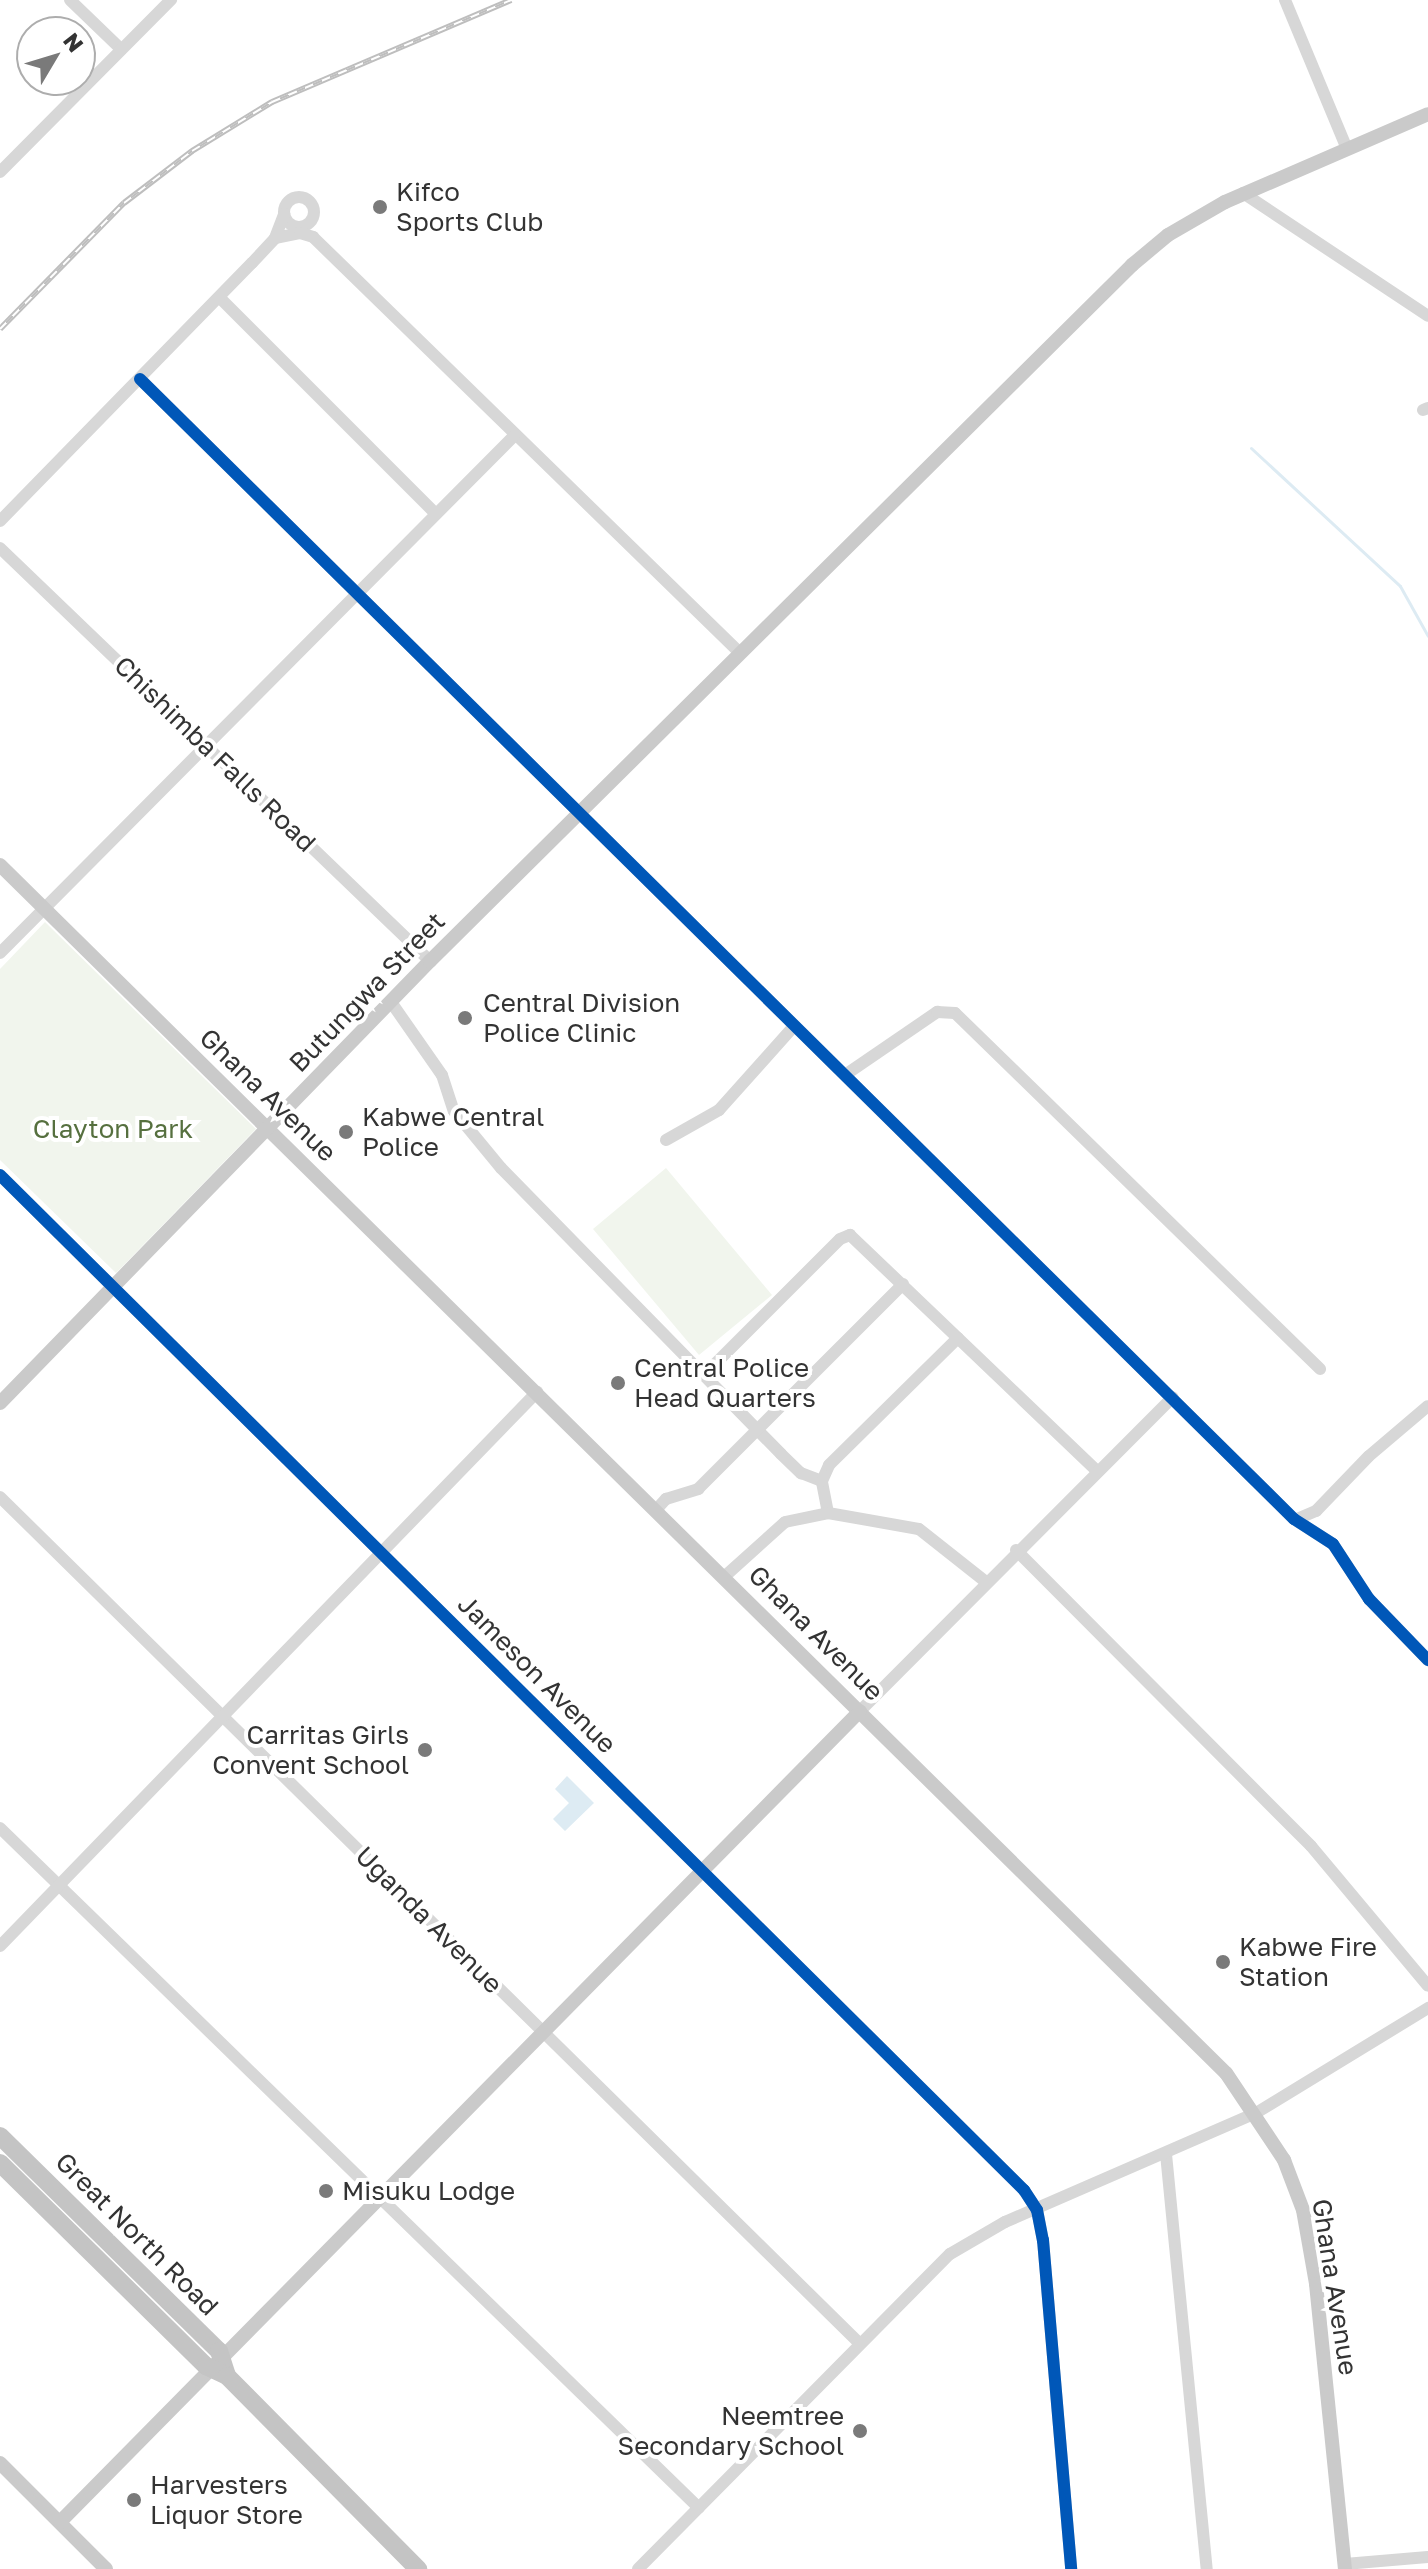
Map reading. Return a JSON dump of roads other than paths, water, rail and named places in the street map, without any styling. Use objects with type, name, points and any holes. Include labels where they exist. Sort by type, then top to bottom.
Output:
[{"type":"highway","name":"Great North Road","points":[[0,2136],[418,2569]]},
{"type":"highway","name":"Great North Road","points":[[0,2163],[219,2366]]},
{"type":"main road","name":"Butungwa Street","points":[[0,1403],[111,1285],[430,961],[582,814],[1132,265],[1168,235],[1243,193],[1428,114]]},
{"type":"main road","name":"Ghana Avenue","points":[[0,865],[1194,2040],[1256,2113],[1289,2172],[1307,2229],[1345,2566]]},
{"type":"main road","points":[[60,2522],[219,2366],[379,2197],[860,1711]]},
{"type":"main road","points":[[0,2463],[106,2569]]},
{"type":"street","points":[[70,0],[121,49]]},
{"type":"street","points":[[0,172],[171,0]]},
{"type":"street","points":[[1285,0],[1347,149]]},
{"type":"street","points":[[1243,193],[1428,316]]},
{"type":"street","points":[[282,236],[288,201],[301,197],[313,205],[310,227]]},
{"type":"street","points":[[284,214],[291,225],[310,227],[514,436],[740,653]]},
{"type":"street","points":[[0,521],[282,236],[310,227]]},
{"type":"street","points":[[220,298],[436,514]]},
{"type":"street","points":[[140,379],[1294,1519],[1333,1544],[1369,1599],[1428,1660]]},
{"type":"street","points":[[0,953],[514,436]]},
{"type":"street","name":"Chishimba Falls Road","points":[[0,548],[430,961]]},
{"type":"street","points":[[391,1002],[442,1075],[454,1111],[501,1168],[801,1473],[822,1481]]},
{"type":"street","points":[[845,1075],[937,1012],[955,1013],[1320,1369]]},
{"type":"street","points":[[666,1140],[719,1110],[794,1026]]},
{"type":"street","name":"Jameson Avenue","points":[[0,1175],[970,2131],[1037,2210]]},
{"type":"street","points":[[704,1375],[844,1236],[855,1238],[1096,1470]]},
{"type":"street","points":[[656,1510],[666,1499],[698,1489],[903,1284]]},
{"type":"street","points":[[828,1513],[822,1481],[829,1465],[958,1338]]},
{"type":"street","points":[[0,1946],[537,1392]]},
{"type":"street","points":[[860,1711],[1016,1550],[1173,1397]]},
{"type":"street","points":[[1294,1519],[1316,1511],[1369,1456],[1428,1406]]},
{"type":"street","name":"Uganda Avenue","points":[[0,1497],[858,2342]]},
{"type":"street","points":[[724,1577],[785,1522],[828,1513],[919,1529],[986,1582]]},
{"type":"street","points":[[1016,1550],[1311,1846],[1428,1986]]},
{"type":"street","points":[[0,1828],[699,2508]]},
{"type":"street","points":[[638,2569],[858,2342],[950,2254],[1037,2210],[1256,2113],[1428,2008]]},
{"type":"street","points":[[1166,2154],[1207,2569]]},
{"type":"street","points":[[1037,2210],[1071,2569]]},
{"type":"street","points":[[1345,2566],[1428,2557]]},
{"type":"waterway","points":[[1251,448],[1400,586],[1428,636]]},
{"type":"railway","points":[[0,329],[124,203],[192,151],[272,102],[511,0]]},
{"type":"place","name":"Kifco Sports Club","points":[[380,207]]},
{"type":"place","name":"Central Division Police Clinic","points":[[465,1018]]},
{"type":"place","name":"Kabwe Central Police","points":[[346,1132]]},
{"type":"place","name":"Central Police Head Quarters","points":[[618,1383]]},
{"type":"place","name":"Carritas Girls Convent School","points":[[425,1750]]},
{"type":"place","name":"Kabwe Fire Station","points":[[1223,1962]]},
{"type":"place","name":"Misuku Lodge","points":[[326,2191]]},
{"type":"place","name":"Neemtree Secondary School","points":[[860,2431]]},
{"type":"place","name":"Harvesters Liquor Store","points":[[134,2500]]},
{"type":"park label","name":"Clayton Park","points":[[113,1129]]}]
